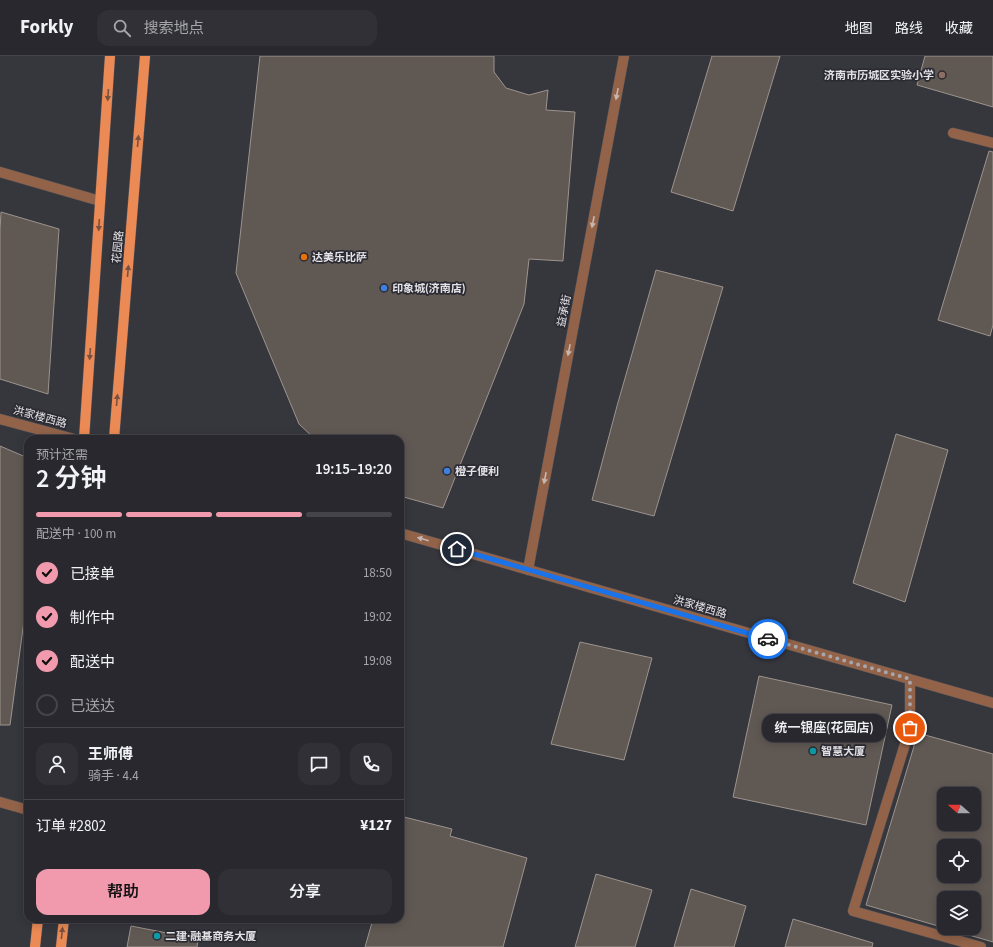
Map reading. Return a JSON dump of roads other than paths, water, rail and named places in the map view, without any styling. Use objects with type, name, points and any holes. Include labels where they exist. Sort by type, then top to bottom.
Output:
[{"type":"main road","name":"花园路","points":[[84,435],[110,56]]},
{"type":"main road","name":"花园路","points":[[114,435],[145,56]]},
{"type":"main road","points":[[35,947],[38,923]]},
{"type":"main road","points":[[61,947],[64,923]]},
{"type":"street","name":"益承街","points":[[528,570],[624,56]]},
{"type":"street","points":[[953,133],[993,143]]},
{"type":"street","points":[[0,172],[100,201]]},
{"type":"street","name":"洪家楼西路","points":[[0,419],[59,435]]},
{"type":"street","name":"洪家楼西路","points":[[404,534],[993,703]]},
{"type":"street","points":[[910,679],[910,728],[852,911],[981,947]]},
{"type":"street","points":[[0,802],[24,809]]},
{"type":"place","name":"济南市历城区实验小学","points":[[942,75]]},
{"type":"place","name":"达美乐比萨","points":[[304,257]]},
{"type":"place","name":"印象城(济南店)","points":[[384,288]]},
{"type":"place","name":"橙子便利","points":[[447,471]]},
{"type":"place","name":"统一银座(花园店)","points":[[910,728]]},
{"type":"place","name":"智慧大厦","points":[[813,751]]},
{"type":"place","name":"二建·融基商务大厦","points":[[157,936]]}]
